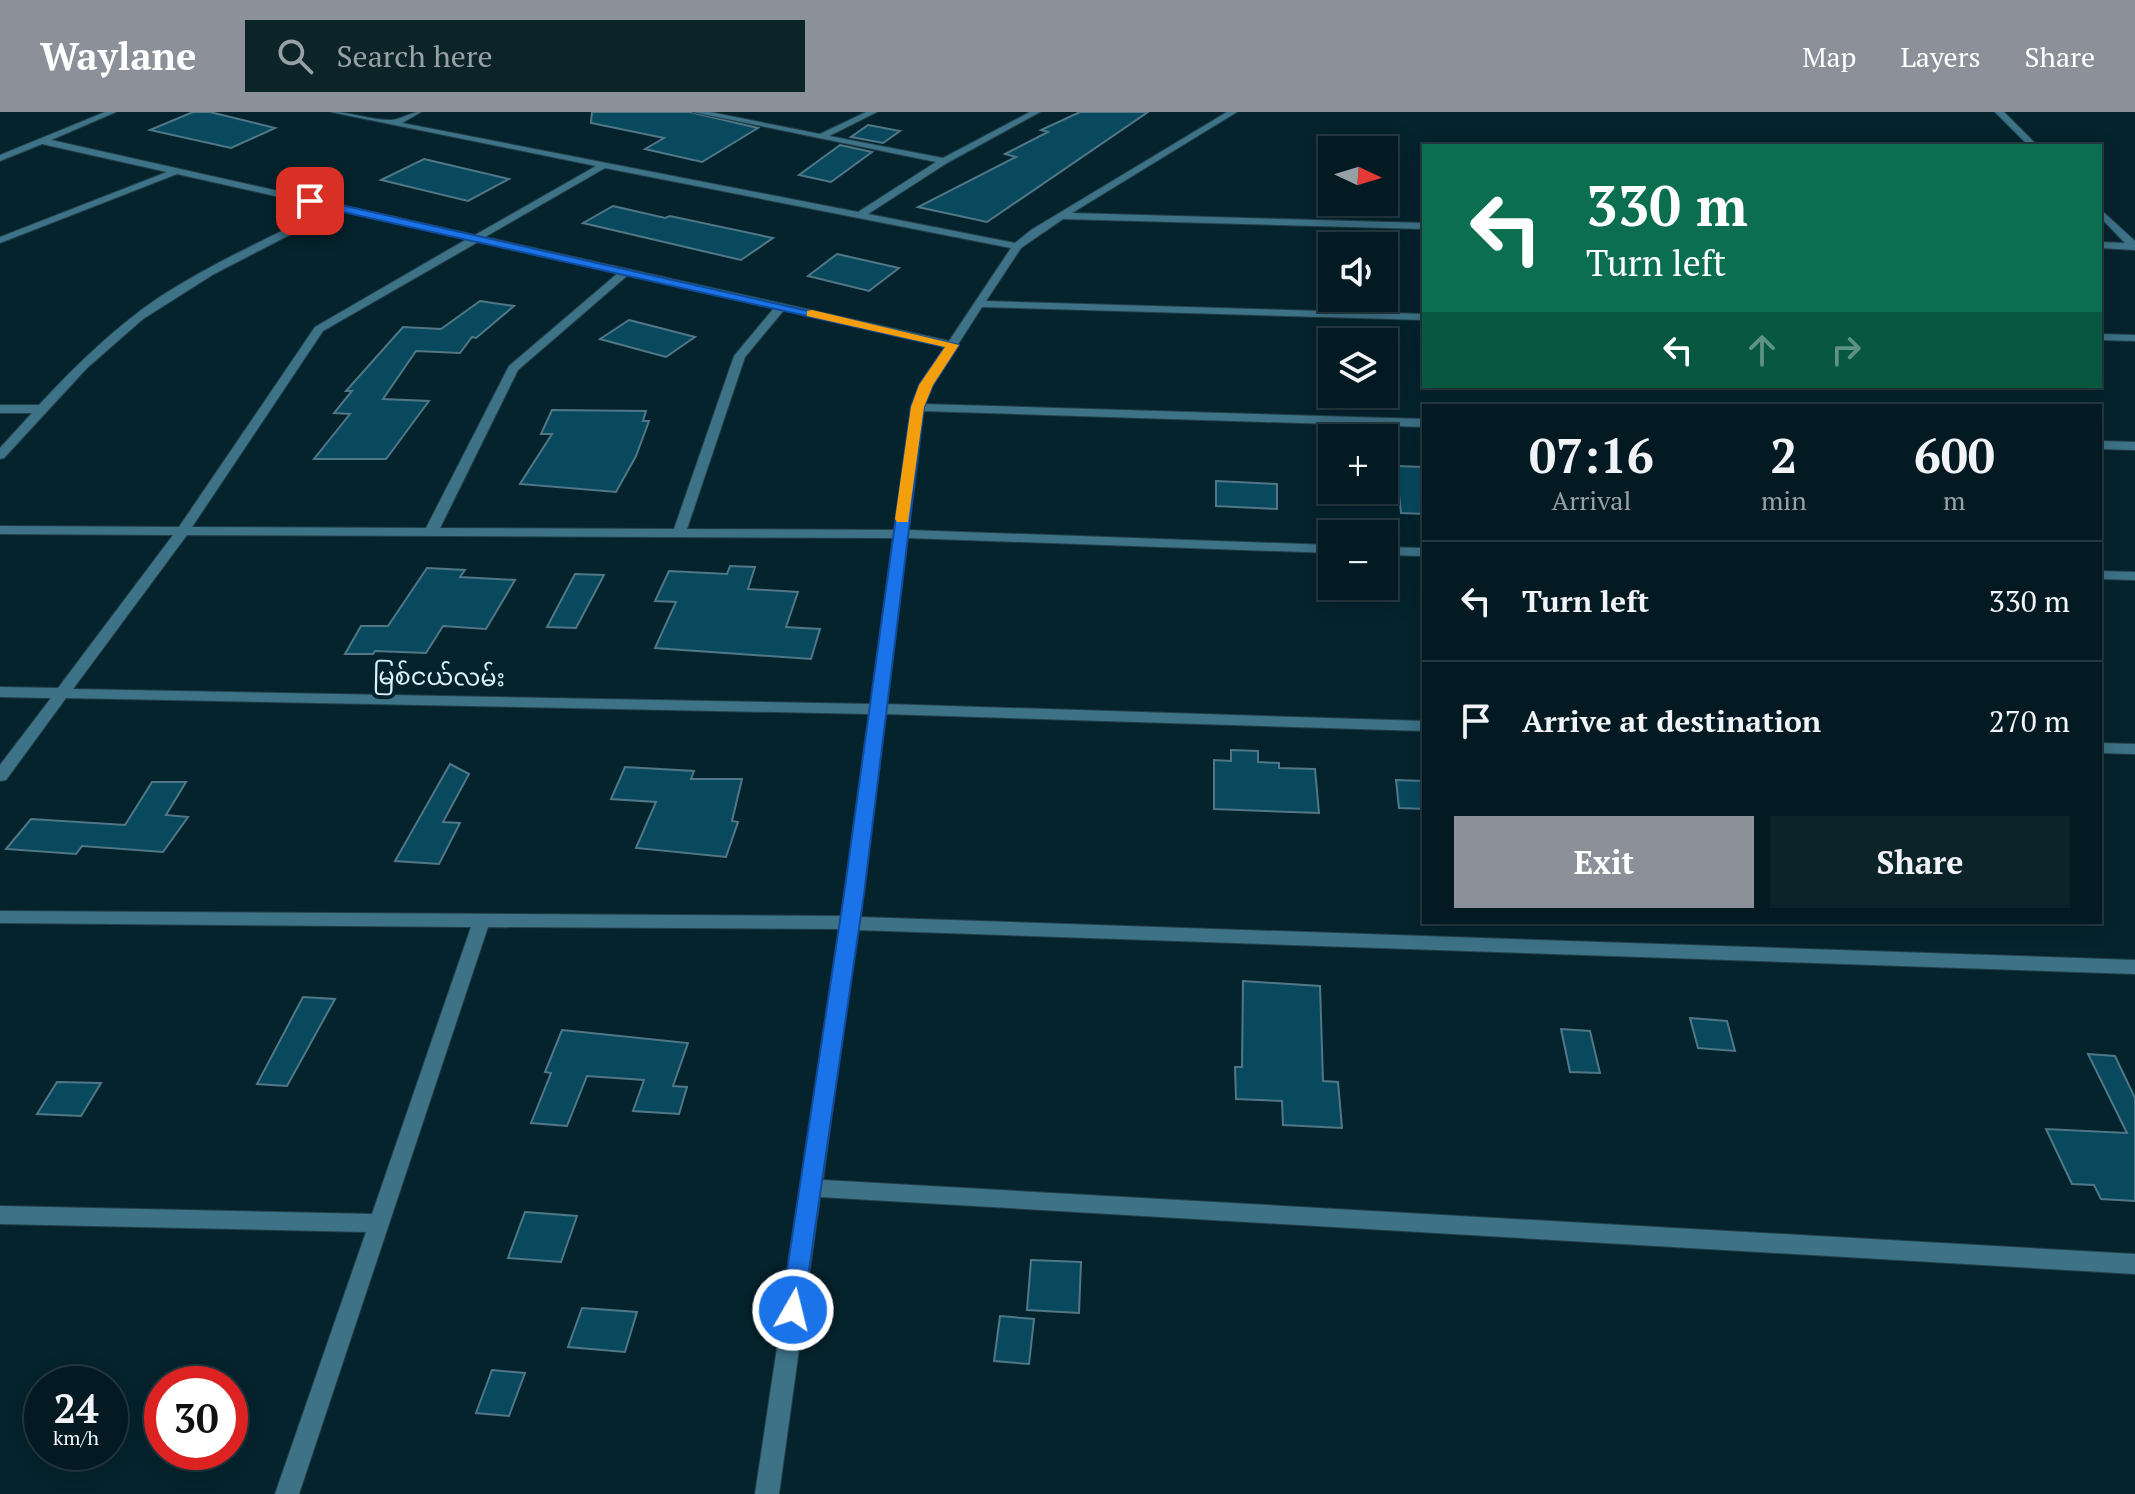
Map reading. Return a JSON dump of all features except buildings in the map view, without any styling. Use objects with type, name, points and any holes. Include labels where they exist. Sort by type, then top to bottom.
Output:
[{"type":"street","points":[[0,158],[112,112]]},
{"type":"street","points":[[335,112],[1017,246]]},
{"type":"street","points":[[395,123],[417,112]]},
{"type":"street","points":[[697,112],[944,161]]},
{"type":"street","points":[[823,135],[873,112]]},
{"type":"street","points":[[858,216],[944,161],[1036,112]]},
{"type":"street","points":[[767,1494],[849,923],[917,407],[926,385],[1017,246],[1233,112]]},
{"type":"street","points":[[1999,112],[2032,144]]},
{"type":"street","points":[[42,141],[952,345]]},
{"type":"street","points":[[0,776],[183,531],[319,329],[602,166]]},
{"type":"street","points":[[0,240],[177,171]]},
{"type":"street","points":[[0,455],[86,361],[141,316],[208,275],[337,207]]},
{"type":"street","points":[[2102,214],[2134,246]]},
{"type":"street","points":[[1062,216],[1422,226]]},
{"type":"street","points":[[2102,245],[2134,246]]},
{"type":"street","points":[[431,532],[513,368],[626,272]]},
{"type":"street","points":[[980,304],[1422,317]]},
{"type":"street","points":[[679,533],[740,356],[781,307]]},
{"type":"street","points":[[2102,337],[2135,338]]},
{"type":"street","points":[[917,407],[1422,423]]},
{"type":"street","points":[[0,409],[42,409]]},
{"type":"street","points":[[2102,445],[2135,446]]},
{"type":"street","points":[[0,530],[900,534],[1318,549]]},
{"type":"street","points":[[1398,551],[1422,552]]},
{"type":"street","points":[[2102,575],[2135,576]]},
{"type":"street","name":"မြစ်ငယ်လမ်း","points":[[0,692],[878,709],[1422,726]]},
{"type":"street","points":[[2102,748],[2135,749]]},
{"type":"street","points":[[0,917],[849,923],[2135,967]]},
{"type":"street","points":[[287,1494],[482,920]]},
{"type":"street","points":[[811,1188],[2135,1264]]},
{"type":"street","points":[[0,1215],[379,1223]]},
{"type":"slow traffic","points":[[812,314],[952,345],[926,385],[917,407],[902,519]]},
{"type":"route","points":[[310,201],[952,345],[926,385],[917,407],[854,894],[793,1310]]}]
